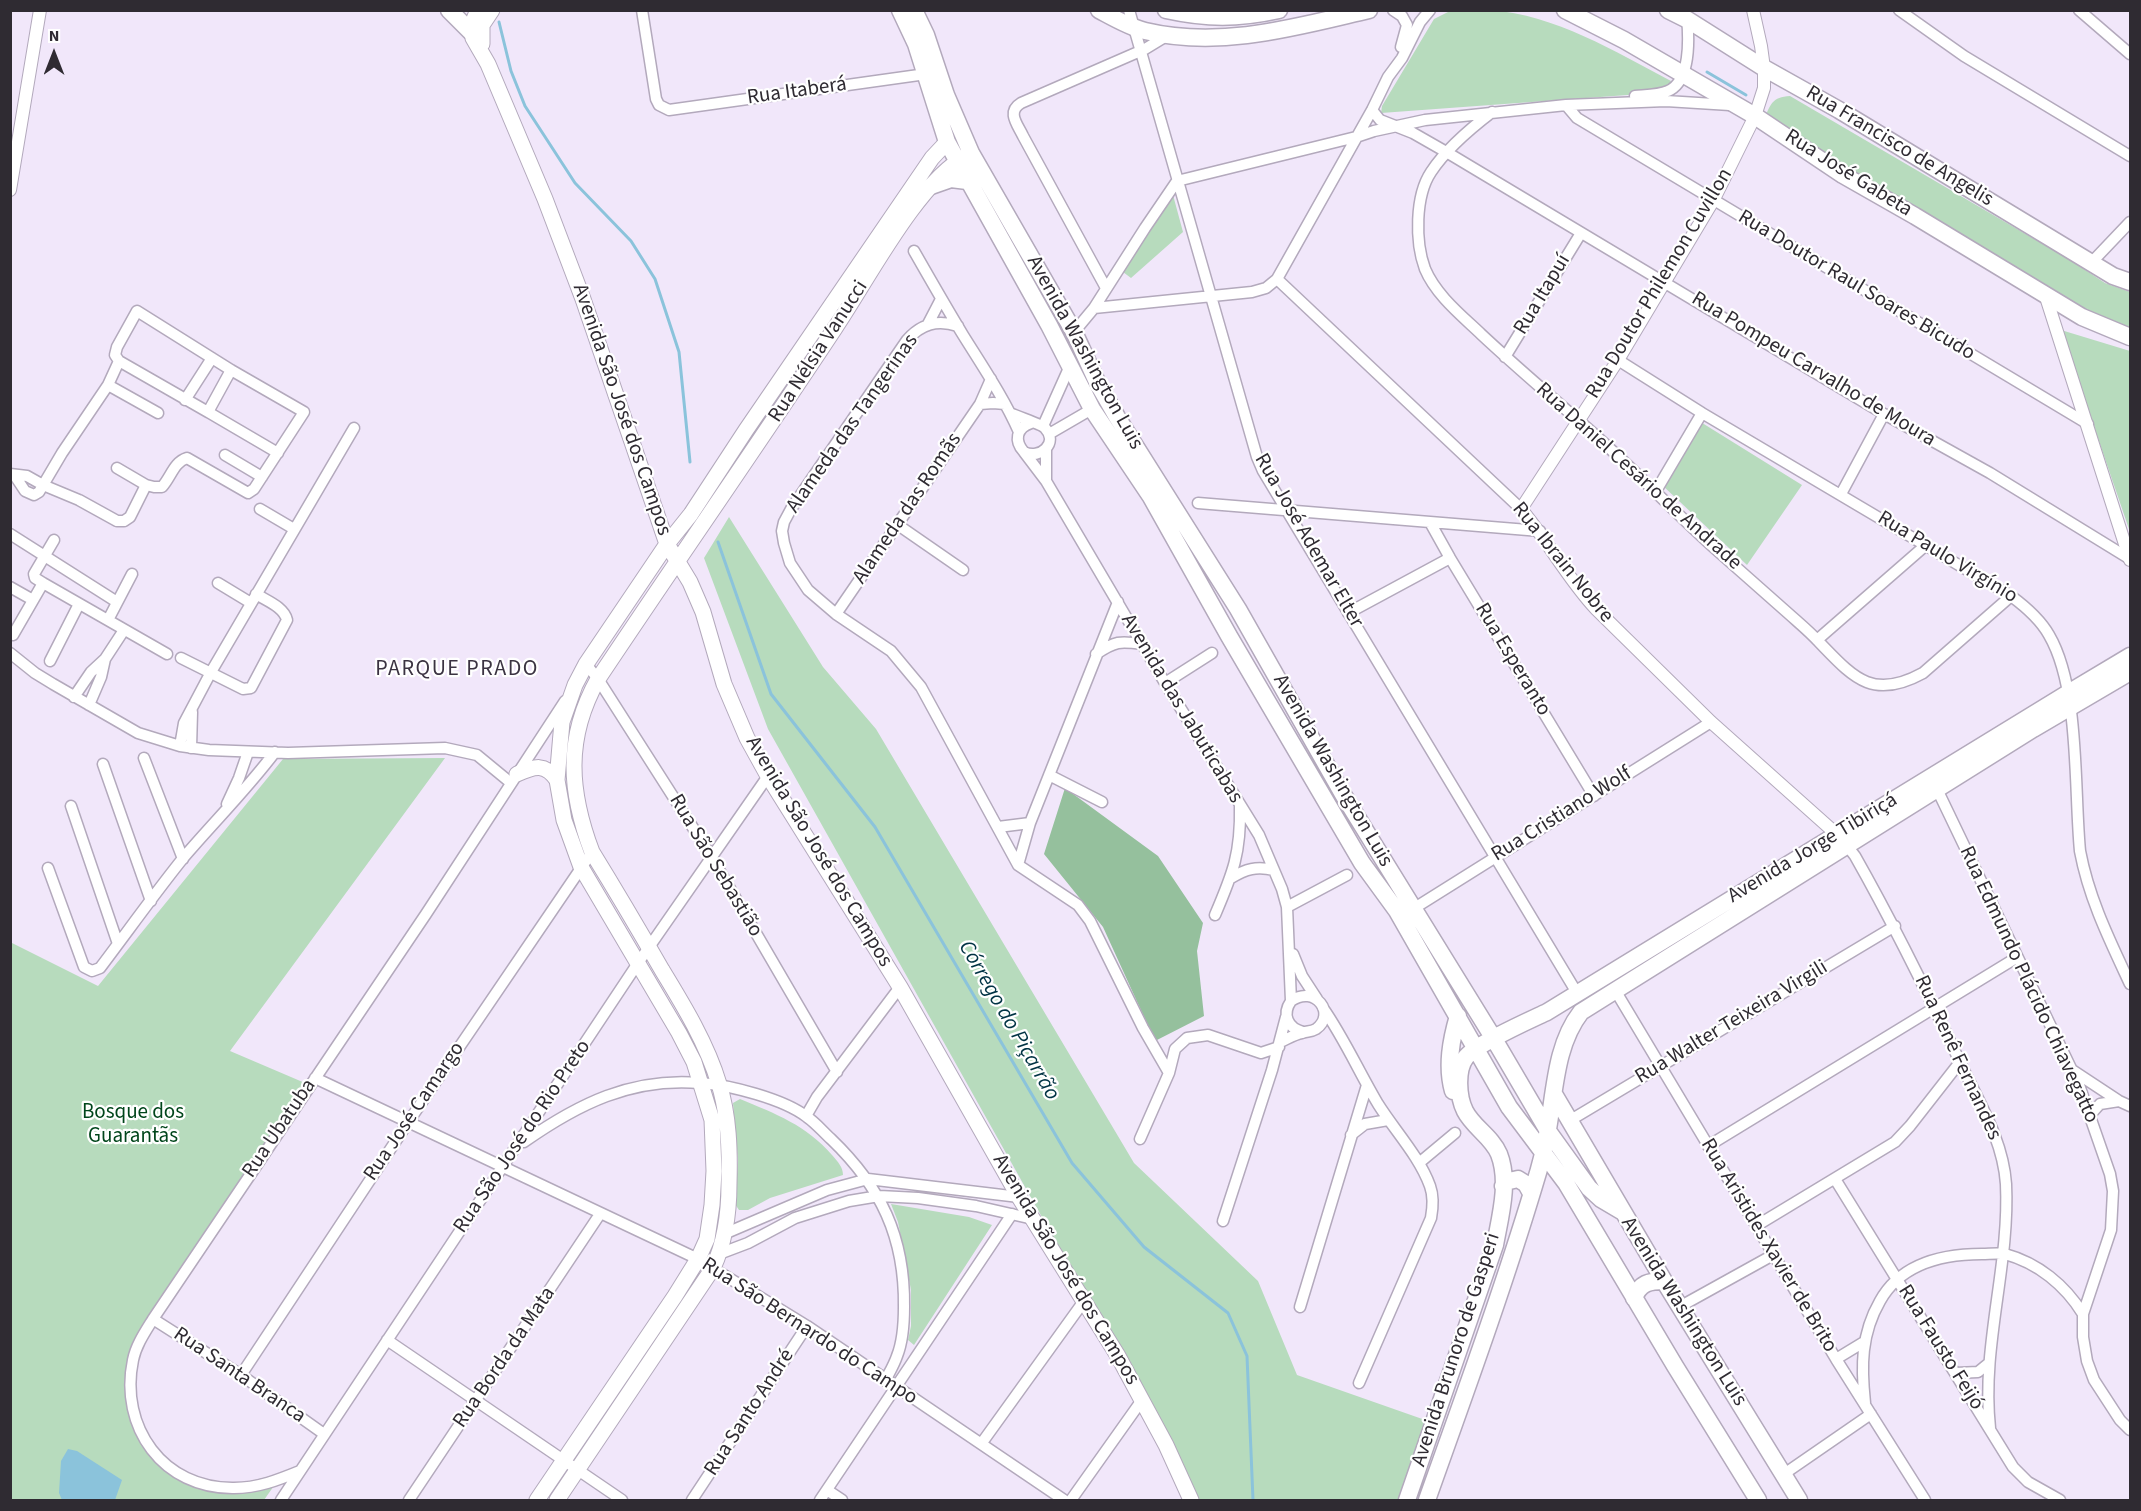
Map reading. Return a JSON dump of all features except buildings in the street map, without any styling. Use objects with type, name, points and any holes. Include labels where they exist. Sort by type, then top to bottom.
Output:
[{"type":"main road","points":[[449,10],[471,32]]},
{"type":"main road","points":[[471,32],[473,19],[478,10]]},
{"type":"main road","name":"Avenida São José dos Campos","points":[[488,64],[481,40],[481,31],[485,19],[492,10]]},
{"type":"main road","name":"Avenida Washington Luis","points":[[900,10],[916,44],[947,142],[964,157],[1069,325],[1098,384],[1239,609],[1344,796],[1548,1131],[1589,1188],[1623,1212],[1799,1500]]},
{"type":"main road","name":"Avenida Washington Luis","points":[[914,10],[926,35],[946,96],[964,157],[967,181],[1049,325],[1092,409],[1151,497],[1229,636],[1362,863],[1397,911],[1509,1107],[1566,1183],[1758,1500]]},
{"type":"main road","points":[[1099,10],[1135,28],[1168,35],[1230,38],[1303,26],[1369,10]]},
{"type":"main road","points":[[1166,10],[1195,17],[1279,10]]},
{"type":"main road","name":"Rua José Gabeta","points":[[1564,10],[1624,40],[1737,105],[1843,175],[1916,216],[2082,317],[2130,337]]},
{"type":"main road","name":"Rua Francisco de Angelis","points":[[1668,10],[1687,15],[1764,68],[1839,110],[2113,276],[2130,282]]},
{"type":"main road","name":"Avenida São José dos Campos","points":[[471,32],[488,64],[545,199],[584,299],[667,544],[690,582],[703,612],[724,684],[747,738],[768,776],[900,987],[1019,1197],[1142,1400],[1191,1500]]},
{"type":"main road","name":"Rua Nélsia Vanucci","points":[[537,1500],[698,1259],[710,1222],[714,1171],[712,1120],[702,1083],[679,1033],[581,867],[564,820],[557,780],[562,722],[586,664],[667,544],[691,514],[932,158],[947,142]]},
{"type":"main road","name":"Rua Nélsia Vanucci","points":[[716,1261],[729,1202],[730,1163],[726,1111],[720,1086],[699,1037],[650,948],[592,852],[579,812],[574,774],[574,748],[582,711],[598,679],[850,307],[908,216],[931,186],[964,157]]},
{"type":"main road","points":[[931,186],[951,179],[967,181]]},
{"type":"main road","points":[[1049,325],[1054,318],[1069,325]]},
{"type":"main road","points":[[1092,409],[1099,402],[1098,384]]},
{"type":"main road","points":[[658,517],[674,519],[691,514]]},
{"type":"main road","name":"Avenida Jorge Tibiriçá","points":[[1494,1039],[1547,1012],[1843,840],[2069,700],[2130,656]]},
{"type":"main road","name":"Avenida Jorge Tibiriçá","points":[[2069,700],[2130,672]]},
{"type":"main road","points":[[514,779],[528,769],[539,768],[551,772],[557,780]]},
{"type":"main road","name":"Avenida Jorge Tibiriçá","points":[[1562,1048],[1571,1024],[1581,1012],[1843,840]]},
{"type":"main road","points":[[1547,1012],[1556,1023],[1562,1048]]},
{"type":"main road","name":"Avenida Brunoro de Gasperi","points":[[1407,1500],[1495,1245],[1503,1186],[1499,1154],[1465,1112],[1454,1094],[1449,1070],[1453,1035],[1458,1016]]},
{"type":"main road","points":[[1462,1104],[1459,1089],[1466,1057],[1494,1039]]},
{"type":"main road","name":"Avenida Brunoro de Gasperi","points":[[1427,1500],[1509,1266],[1532,1191],[1548,1131],[1562,1048]]},
{"type":"main road","points":[[1486,1069],[1524,1117],[1531,1119],[1538,1113]]},
{"type":"main road","points":[[1554,1094],[1623,1212]]},
{"type":"main road","points":[[1503,1186],[1505,1182],[1518,1179],[1532,1191],[1545,1182],[1566,1183]]},
{"type":"main road","points":[[557,1500],[716,1261]]},
{"type":"main road","points":[[1634,1298],[1637,1290],[1645,1283],[1664,1281]]},
{"type":"main road","points":[[1780,1500],[1787,1479]]},
{"type":"street","points":[[11,189],[40,10]]},
{"type":"street","name":"Rua Itaberá","points":[[642,10],[656,99],[659,105],[669,110],[926,74]]},
{"type":"street","name":"Rua José Ademar Elter","points":[[1129,10],[1257,457],[1285,510],[1577,993]]},
{"type":"street","points":[[1069,325],[1095,308],[1261,290],[1277,279],[1372,110],[1405,39],[1407,26],[1402,16],[1393,10]]},
{"type":"street","points":[[1388,77],[1402,58],[1420,22],[1430,10]]},
{"type":"street","name":"Rua Doutor Philemon Cuvillon","points":[[1521,509],[1618,360],[1713,201],[1755,116],[1764,88],[1764,68],[1753,10]]},
{"type":"street","points":[[1899,10],[1964,56],[2130,156]]},
{"type":"street","points":[[2079,10],[2130,54]]},
{"type":"street","points":[[1588,104],[1667,91],[1674,87],[1687,64],[1687,15]]},
{"type":"street","points":[[1106,288],[1013,117],[1016,106],[1029,99],[1152,46],[1168,35]]},
{"type":"street","points":[[1095,308],[1177,181],[1425,120],[1566,105],[1666,101],[1737,105]]},
{"type":"street","name":"Rua Doutor Raul Soares Bicudo","points":[[1566,105],[1576,118],[2088,424]]},
{"type":"street","name":"Rua Pompeu Carvalho de Moura","points":[[1372,110],[1380,120],[1398,126],[1448,153],[1884,414],[1990,473],[2130,560]]},
{"type":"street","name":"Rua Daniel Cesário de Andrade","points":[[1492,112],[1465,133],[1431,172],[1420,204],[1419,241],[1425,269],[1434,285],[1453,307],[1505,357],[1656,491],[1710,544],[1855,677],[1873,685],[1891,686],[1923,674],[2011,596]]},
{"type":"street","points":[[2091,263],[2130,222]]},
{"type":"street","name":"Rua Itapuí","points":[[1505,357],[1581,233]]},
{"type":"street","points":[[914,251],[991,379],[1019,432]]},
{"type":"street","name":"Rua Ibrain Nobre","points":[[1277,279],[1521,509],[1540,531],[1580,591],[1711,722],[1843,840]]},
{"type":"street","points":[[2045,294],[2130,560]]},
{"type":"street","name":"Alameda das Tangerinas","points":[[928,324],[941,299]]},
{"type":"street","points":[[117,468],[146,485],[162,487],[176,465],[187,458],[248,493],[254,489],[278,453],[304,412],[231,370],[137,311],[117,346],[115,355],[119,361],[278,453]]},
{"type":"street","name":"Alameda das Tangerinas","points":[[958,326],[942,323],[928,324],[915,331],[897,353],[784,522],[782,531],[784,543],[790,562],[808,590],[836,614],[891,651],[921,687],[1018,865],[1078,905],[1090,921],[1143,1028],[1169,1073]]},
{"type":"street","points":[[186,400],[212,358]]},
{"type":"street","name":"Rua Paulo Virgínio","points":[[1618,360],[1702,413],[2011,596],[2040,621],[2049,635],[2063,668],[2069,700],[2077,823],[2084,874],[2094,906],[2130,984]]},
{"type":"street","points":[[13,475],[25,491],[32,495],[39,492],[62,453],[108,385],[119,361]]},
{"type":"street","points":[[1041,428],[1069,368]]},
{"type":"street","points":[[208,412],[231,370]]},
{"type":"street","name":"Alameda das Romãs","points":[[836,614],[980,404],[991,379]]},
{"type":"street","points":[[108,385],[158,413]]},
{"type":"street","points":[[980,404],[993,403],[1041,428],[1049,442],[1046,449],[1046,482]]},
{"type":"street","points":[[1046,449],[1037,455],[1024,452],[1017,441],[1019,432],[1024,426],[1041,428],[1092,409]]},
{"type":"street","points":[[1656,491],[1702,413]]},
{"type":"street","points":[[1841,494],[1884,414]]},
{"type":"street","points":[[185,747],[192,709],[211,672],[354,428]]},
{"type":"street","name":"Avenida das Jabuticabas","points":[[1024,452],[1046,482],[1258,835],[1282,889],[1287,907],[1290,946]]},
{"type":"street","points":[[225,456],[262,477]]},
{"type":"street","points":[[13,475],[27,476],[117,521],[130,517],[146,485]]},
{"type":"street","points":[[1198,503],[1431,524],[1540,531]]},
{"type":"street","points":[[260,509],[294,529]]},
{"type":"street","name":"Rua Esperanto","points":[[1431,524],[1594,796]]},
{"type":"street","points":[[898,525],[963,570]]},
{"type":"street","points":[[10,534],[117,602]]},
{"type":"street","points":[[54,540],[34,574],[35,578],[167,654]]},
{"type":"street","points":[[1817,640],[1926,545]]},
{"type":"street","points":[[1348,613],[1450,558]]},
{"type":"street","points":[[108,620],[132,574]]},
{"type":"street","points":[[13,635],[43,583]]},
{"type":"street","points":[[181,658],[243,689],[251,688],[287,620],[286,613],[282,610],[218,583]]},
{"type":"street","points":[[10,587],[33,600]]},
{"type":"street","points":[[1018,865],[1030,823],[1118,602]]},
{"type":"street","points":[[50,661],[79,604]]},
{"type":"street","points":[[74,697],[91,672],[105,659],[124,630]]},
{"type":"street","points":[[1096,654],[1111,643],[1142,644]]},
{"type":"street","points":[[10,653],[35,673],[138,733],[185,747],[275,753],[445,748],[477,755],[514,779]]},
{"type":"street","points":[[1165,683],[1212,653]]},
{"type":"street","points":[[89,705],[99,684],[105,659]]},
{"type":"street","name":"Rua São Sebastião","points":[[586,664],[598,679],[711,856],[837,1072]]},
{"type":"street","name":"Rua Ubatuba","points":[[300,1471],[256,1486],[232,1488],[188,1478],[169,1467],[155,1454],[138,1427],[131,1410],[133,1358],[142,1336],[153,1319],[426,914],[575,686]]},
{"type":"street","name":"Rua Cristiano Wolf","points":[[1413,909],[1711,722]]},
{"type":"street","points":[[221,814],[239,778],[248,752]]},
{"type":"street","points":[[48,868],[84,968],[92,971],[100,968],[183,859],[221,814],[251,785],[275,753]]},
{"type":"street","points":[[144,758],[183,859]]},
{"type":"street","points":[[103,764],[151,901]]},
{"type":"street","points":[[1049,775],[1102,802]]},
{"type":"street","name":"Rua São José do Rio Preto","points":[[281,1500],[638,963],[768,776]]},
{"type":"street","name":"Rua Edmundo Plácido Chiavegatto","points":[[1934,784],[2071,1069],[2110,1174],[2113,1209],[2111,1230],[2083,1314],[2083,1336],[2087,1361],[2094,1380],[2120,1420],[2130,1430]]},
{"type":"street","points":[[71,806],[118,944]]},
{"type":"street","points":[[1215,915],[1231,878],[1240,836],[1240,806]]},
{"type":"street","points":[[998,827],[1030,823]]},
{"type":"street","name":"Rua Renê Fernandes","points":[[1843,840],[1855,856],[1894,926],[1990,1125],[2004,1165],[2006,1207],[2003,1254],[1987,1387],[1990,1428]]},
{"type":"street","name":"Rua José Camargo","points":[[242,1375],[409,1121],[592,852]]},
{"type":"street","points":[[1231,878],[1252,868],[1274,870]]},
{"type":"street","points":[[1287,907],[1347,875]]},
{"type":"street","name":"Rua Walter Teixeira Virgili","points":[[1569,1121],[1894,926]]},
{"type":"street","points":[[1223,1221],[1272,1070],[1286,1011],[1291,1001],[1290,946]]},
{"type":"street","points":[[1290,946],[1302,976],[1341,1034],[1388,1120],[1419,1163],[1434,1205],[1431,1218],[1359,1383]]},
{"type":"street","points":[[1708,1146],[2016,958]]},
{"type":"street","points":[[807,1116],[817,1097],[900,987]]},
{"type":"street","name":"Rua Aristides Xavier de Brito","points":[[1615,990],[1836,1359],[1925,1500]]},
{"type":"street","points":[[1291,1001],[1304,995],[1320,1004],[1323,1019],[1316,1029]]},
{"type":"street","points":[[1286,1017],[1292,1027],[1303,1032]]},
{"type":"street","points":[[1261,1053],[1303,1032],[1316,1029],[1341,1034]]},
{"type":"street","points":[[1140,1139],[1169,1073],[1175,1049],[1187,1038],[1209,1035],[1261,1053],[1272,1070]]},
{"type":"street","points":[[1756,1226],[1895,1142],[1960,1062]]},
{"type":"street","points":[[2071,1069],[2130,1106]]},
{"type":"street","name":"Rua São Bernardo do Campo","points":[[315,1078],[698,1259],[716,1261],[885,1381],[1064,1500]]},
{"type":"street","points":[[519,1145],[589,1102],[612,1093],[656,1084],[702,1083],[720,1086],[764,1096],[807,1116],[868,1179],[879,1197],[896,1239],[904,1275],[903,1335],[897,1357],[885,1381]]},
{"type":"street","points":[[1300,1307],[1367,1085]]},
{"type":"street","points":[[2090,1115],[2100,1104],[2119,1101]]},
{"type":"street","points":[[1351,1135],[1365,1124],[1388,1120]]},
{"type":"street","points":[[1419,1163],[1455,1133]]},
{"type":"street","points":[[724,1233],[827,1190],[868,1179],[1019,1197]]},
{"type":"street","name":"Rua Fausto Feijó","points":[[1835,1179],[2013,1467],[2028,1482],[2060,1500]]},
{"type":"street","points":[[716,1261],[795,1218],[849,1201],[879,1197],[918,1198],[976,1206],[1033,1219]]},
{"type":"street","name":"Rua Borda da Mata","points":[[409,1500],[600,1214]]},
{"type":"street","points":[[820,1500],[1012,1214]]},
{"type":"street","points":[[1787,1479],[1868,1409],[1862,1355],[1869,1324],[1880,1299],[1897,1279],[1921,1264],[1956,1254],[2003,1254],[2025,1262],[2060,1284],[2083,1314]]},
{"type":"street","points":[[1681,1306],[1773,1255]]},
{"type":"street","points":[[981,1444],[1084,1301]]},
{"type":"street","name":"Rua Santa Branca","points":[[153,1319],[242,1375],[324,1434]]},
{"type":"street","name":"Rua Santo André","points":[[692,1500],[807,1326]]},
{"type":"street","points":[[387,1340],[622,1500]]},
{"type":"street","points":[[1836,1359],[1864,1342]]},
{"type":"street","points":[[1956,1373],[1977,1372],[1989,1363]]},
{"type":"street","points":[[1071,1500],[1142,1400]]},
{"type":"street","points":[[827,1490],[842,1500]]},
{"type":"green space","points":[[1490,10],[1538,19],[1584,36],[1671,81],[1668,87],[1655,93],[1381,113],[1382,106],[1434,19],[1450,11]]},
{"type":"green space","points":[[1790,96],[2070,260],[2105,283],[2130,292],[2130,335],[2106,328],[1764,119],[1773,102]]},
{"type":"green space","points":[[1173,195],[1183,232],[1131,278],[1123,272]]},
{"type":"green space","points":[[2061,330],[2130,351],[2130,532]]},
{"type":"green space","points":[[1699,421],[1802,485],[1747,565],[1662,485]]},
{"type":"green space","points":[[729,517],[823,667],[876,729],[1134,1163],[1258,1281],[1297,1375],[1428,1421],[1400,1500],[1191,1500],[1144,1399],[768,729],[704,558]]},
{"type":"green space","name":"Bosque dos Guarantãs","points":[[445,758],[230,1051],[305,1083],[142,1335],[130,1410],[152,1453],[189,1477],[234,1485],[283,1473],[264,1500],[11,1500],[10,942],[98,986],[283,759]]},
{"type":"green space","points":[[1065,788],[1158,856],[1203,923],[1197,951],[1204,1016],[1155,1041],[1103,927],[1044,854]]},
{"type":"green space","points":[[740,1099],[790,1121],[812,1136],[838,1162],[843,1175],[770,1198],[748,1210],[739,1210],[735,1204],[738,1160],[733,1103]]},
{"type":"green space","points":[[891,1204],[969,1217],[992,1225],[914,1345],[908,1340],[911,1326],[911,1290],[898,1222]]},
{"type":"water","points":[[68,1449],[77,1451],[122,1480],[115,1500],[62,1500],[59,1493],[61,1461]]},
{"type":"waterway","name":"Córrego do Piçarrão","points":[[499,22],[511,71],[525,106],[575,183],[631,241],[655,279],[679,352],[690,462]]},
{"type":"waterway","points":[[1707,72],[1746,95]]},
{"type":"waterway","name":"Córrego do Piçarrão","points":[[718,542],[771,694],[875,827],[1072,1163],[1144,1247],[1228,1313],[1247,1356],[1253,1500]]},
{"type":"district","name":"PARQUE PRADO","points":[[457,670]]}]
